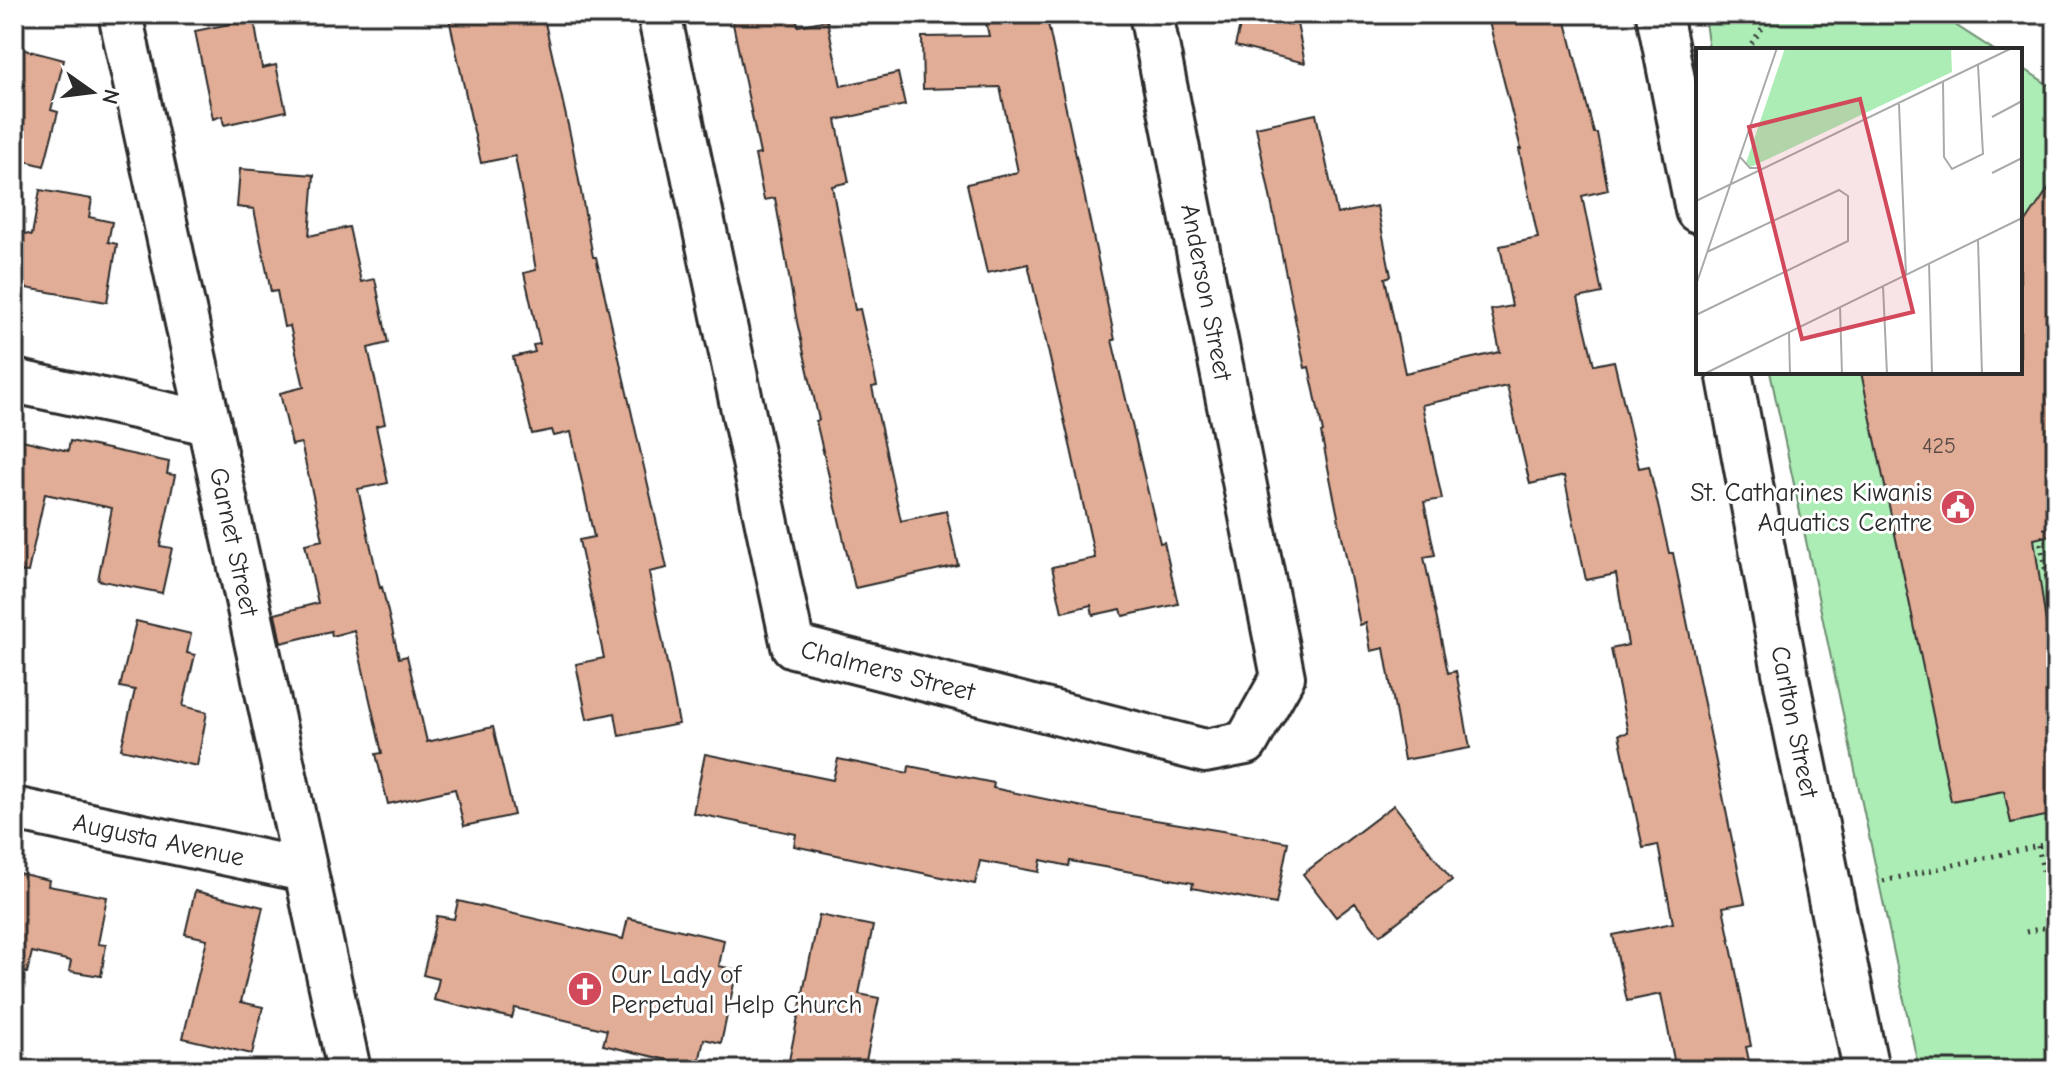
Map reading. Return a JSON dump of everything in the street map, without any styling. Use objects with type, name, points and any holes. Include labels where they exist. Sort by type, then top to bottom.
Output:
[{"type":"main road","points":[[1664,20],[1696,199]]},
{"type":"main road","name":"Carlton Street","points":[[1729,374],[1788,688],[1866,1070]]},
{"type":"street","name":"Garnet Street","points":[[120,14],[349,1070]]},
{"type":"street","name":"Chalmers Street","points":[[659,14],[793,646],[1205,751],[1246,743],[1283,677],[1262,571]]},
{"type":"street","name":"Anderson Street","points":[[1151,14],[1262,571]]},
{"type":"street","points":[[14,381],[209,423]]},
{"type":"street","name":"Augusta Avenue","points":[[14,809],[304,870]]},
{"type":"path","points":[[1748,48],[1772,14]]},
{"type":"path","points":[[2056,518],[2046,523],[2041,545],[2056,627]]},
{"type":"path","points":[[1883,881],[2056,842]]},
{"type":"path","points":[[2038,846],[2043,871]]},
{"type":"path","points":[[2026,932],[2056,925]]},
{"type":"green space","points":[[1704,14],[1938,14],[1991,48],[1709,48]]},
{"type":"green space","points":[[2022,67],[2056,90],[2056,1070],[1919,1070],[1770,374],[2022,374]]},
{"type":"building","points":[[448,14],[543,14],[572,143],[593,257],[596,257],[667,568],[649,572],[679,724],[619,736],[615,713],[587,719],[576,664],[604,658],[579,540],[594,537],[571,432],[554,436],[552,430],[532,434],[513,357],[535,352],[533,345],[540,344],[524,273],[536,270],[515,156],[481,163]]},
{"type":"building","points":[[731,14],[796,14],[798,26],[827,20],[841,86],[898,73],[905,105],[836,120],[849,182],[832,186],[855,310],[860,309],[877,386],[872,387],[901,521],[946,511],[958,565],[855,588],[816,421],[819,420],[797,322],[775,198],[764,200],[755,155],[760,154]]},
{"type":"building","points":[[984,14],[1046,14],[1115,340],[1112,340],[1160,543],[1164,542],[1178,604],[1123,616],[1121,609],[1093,615],[1091,605],[1062,612],[1052,567],[1095,558],[1071,449],[1028,264],[987,273],[967,184],[1018,172],[1000,87],[923,89],[922,37],[989,36]]},
{"type":"building","points":[[1243,14],[1295,14],[1305,63],[1235,46]]},
{"type":"building","points":[[1487,14],[1564,14],[1594,133],[1597,133],[1608,190],[1582,196],[1602,293],[1578,298],[1594,365],[1614,361],[1639,468],[1649,466],[1669,553],[1673,553],[1745,903],[1723,907],[1751,1046],[1746,1047],[1751,1070],[1676,1070],[1661,994],[1627,1001],[1613,935],[1673,923],[1658,845],[1643,848],[1619,734],[1628,733],[1611,649],[1628,645],[1616,574],[1586,580],[1564,476],[1530,484],[1507,386],[1422,405],[1442,499],[1424,502],[1435,555],[1424,557],[1448,673],[1456,671],[1470,748],[1404,760],[1384,648],[1371,651],[1366,623],[1360,625],[1323,432],[1309,367],[1305,368],[1256,127],[1316,114],[1337,214],[1377,206],[1391,276],[1385,278],[1405,373],[1500,352],[1491,310],[1512,306],[1500,246],[1538,238],[1521,149]]},
{"type":"building","points":[[254,19],[262,68],[276,65],[286,111],[224,125],[222,116],[213,119],[195,31]]},
{"type":"building","points":[[14,47],[64,60],[51,110],[58,112],[44,166],[14,158]]},
{"type":"building","points":[[240,169],[314,175],[309,236],[349,227],[361,282],[375,279],[388,343],[368,348],[385,424],[376,426],[388,483],[358,489],[380,588],[399,658],[407,656],[427,742],[493,727],[514,815],[464,826],[455,789],[388,804],[376,754],[382,753],[354,630],[332,636],[331,631],[281,643],[275,614],[318,603],[305,544],[323,540],[301,443],[292,445],[280,393],[304,387],[290,326],[284,327],[277,291],[271,292],[254,209],[237,207]]},
{"type":"building","name":"St. Catharines Kiwanis Aquatics Centre","points":[[2056,177],[2056,534],[2034,539],[2056,692],[2056,814],[2011,823],[2004,791],[1951,801],[1861,374],[2022,374],[2022,228]]},
{"type":"building","points":[[40,190],[92,199],[89,217],[112,222],[108,242],[117,244],[107,302],[14,286],[14,231],[32,235]]},
{"type":"building","points":[[14,438],[68,451],[70,441],[169,462],[167,474],[175,475],[160,546],[172,548],[162,593],[98,580],[112,508],[45,494],[28,572],[14,571]]},
{"type":"building","points":[[136,621],[191,634],[187,653],[195,655],[183,706],[207,712],[197,766],[121,749],[135,690],[120,687]]},
{"type":"building","points":[[705,754],[833,780],[838,759],[908,773],[909,766],[994,783],[993,788],[1107,812],[1288,842],[1276,904],[1192,888],[1193,883],[1070,861],[1069,866],[1041,860],[1039,872],[980,861],[975,884],[794,846],[796,834],[693,813]]},
{"type":"building","points":[[1394,805],[1452,880],[1380,935],[1355,903],[1336,917],[1303,874]]},
{"type":"building","points":[[14,872],[49,880],[48,886],[107,897],[98,944],[106,945],[101,976],[69,971],[71,961],[32,952],[27,973],[14,972]]},
{"type":"building","points":[[195,891],[263,907],[241,1002],[263,1007],[252,1054],[183,1038],[207,939],[185,934]]},
{"type":"building","name":"Our Lady of Perpetual Help Church","points":[[458,901],[623,939],[628,918],[724,940],[719,966],[737,970],[721,1043],[704,1039],[698,1067],[603,1045],[607,1030],[515,1008],[512,1018],[434,1000],[439,979],[423,975],[437,916],[454,919]]},
{"type":"building","points":[[819,915],[873,926],[859,994],[879,998],[864,1070],[787,1070]]},
{"type":"place","name":"St. Catharines Kiwanis Aquatics Centre","points":[[1958,507]]},
{"type":"place","name":"Our Lady of Perpetual Help Church","points":[[585,989]]}]
